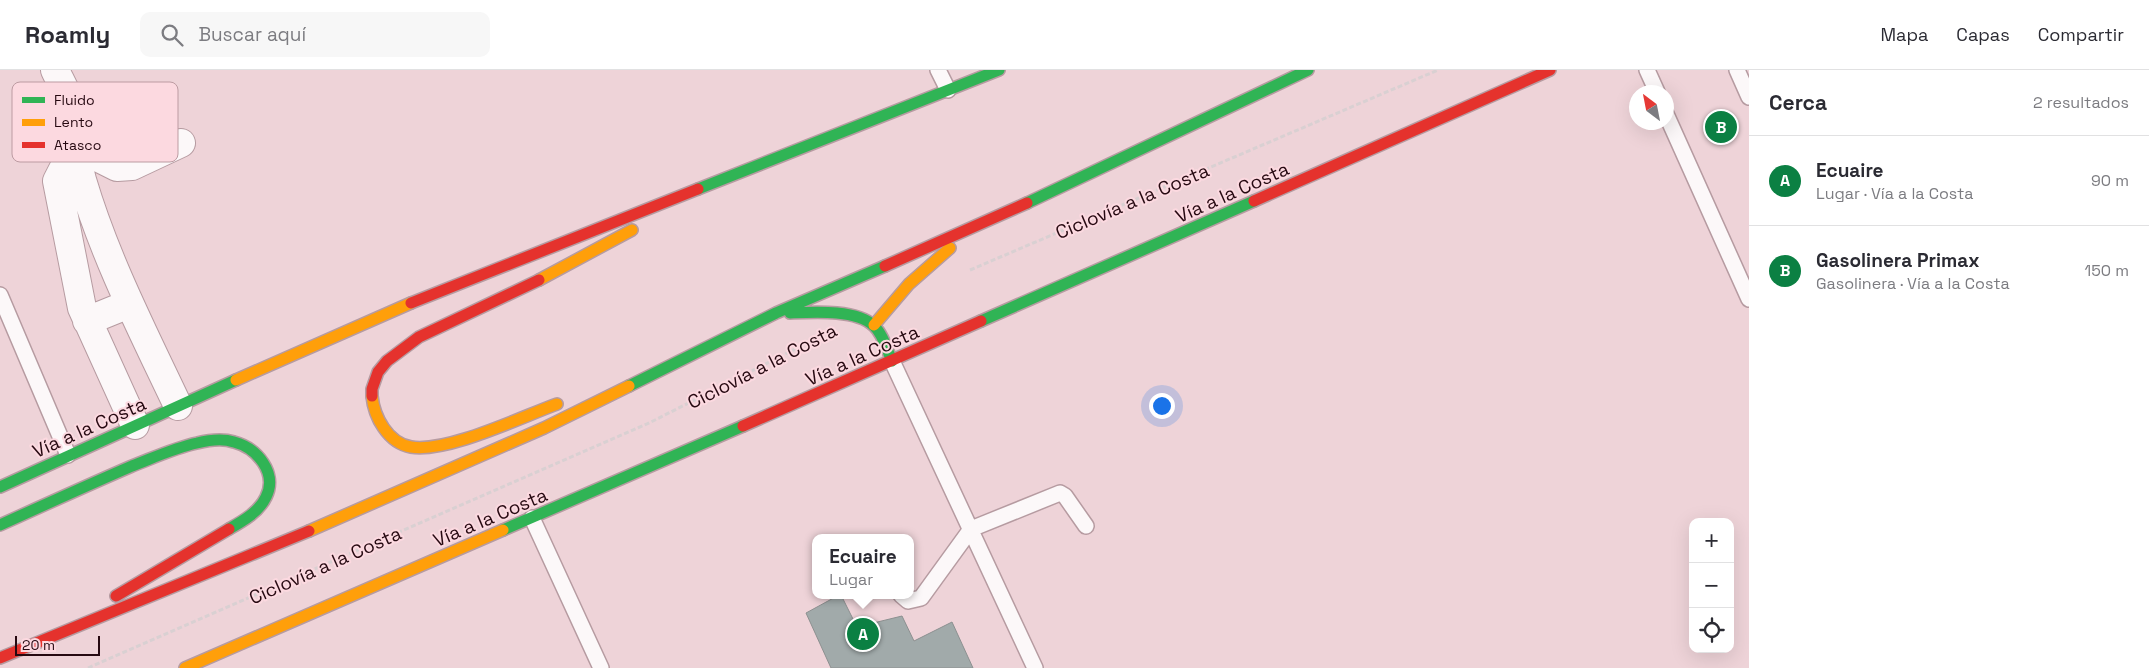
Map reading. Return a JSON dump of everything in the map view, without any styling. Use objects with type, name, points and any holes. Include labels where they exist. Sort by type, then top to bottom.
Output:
[{"type":"main road","name":"Vía a la Costa","points":[[0,487],[424,297],[999,70]]},
{"type":"main road","points":[[0,658],[372,505],[544,428],[776,313],[985,223],[1308,70]]},
{"type":"main road","name":"Vía a la Costa","points":[[185,668],[892,361],[1550,70]]},
{"type":"main road","points":[[568,400],[448,444],[412,448],[397,442],[379,422],[373,407],[372,389],[378,372],[387,361],[420,337],[569,265],[703,186]]},
{"type":"main road","points":[[874,325],[889,305],[923,270],[985,223]]},
{"type":"main road","points":[[776,313],[835,313],[859,318],[874,325],[892,361]]},
{"type":"main road","points":[[590,392],[703,348]]},
{"type":"main road","points":[[0,525],[176,448],[217,440],[236,442],[252,449],[263,461],[268,475],[268,497],[246,519],[36,644]]},
{"type":"street","points":[[55,70],[60,82]]},
{"type":"street","points":[[66,162],[57,181],[82,308],[135,425]]},
{"type":"street","points":[[77,162],[81,179],[101,236],[129,304],[178,406]]},
{"type":"street","points":[[107,162],[117,167],[132,166],[140,162]]},
{"type":"street","points":[[87,321],[129,304]]},
{"type":"lane","points":[[938,70],[948,90]]},
{"type":"lane","points":[[1647,70],[1654,85]]},
{"type":"lane","points":[[1737,70],[1749,97]]},
{"type":"lane","points":[[1673,130],[1749,298]]},
{"type":"lane","points":[[0,296],[68,455]]},
{"type":"lane","points":[[892,361],[1035,668]]},
{"type":"lane","points":[[907,599],[921,598],[971,529],[1060,493],[1066,496],[1086,526]]},
{"type":"lane","points":[[532,518],[600,668]]},
{"type":"path","name":"Ciclovía a la Costa","points":[[962,274],[1438,70]]},
{"type":"path","name":"Ciclovía a la Costa","points":[[88,668],[651,422],[816,339]]},
{"type":"building","points":[[832,599],[843,599],[857,627],[902,616],[914,641],[952,622],[973,668],[831,668],[806,613]]},
{"type":"traffic: fast","points":[[698,189],[999,70]]},
{"type":"traffic: fast","points":[[1027,203],[1308,70]]},
{"type":"traffic: fast","points":[[981,321],[1254,201]]},
{"type":"traffic: fast","points":[[629,386],[776,313],[885,266]]},
{"type":"traffic: fast","points":[[790,313],[846,314],[866,321],[880,333],[892,361]]},
{"type":"traffic: fast","points":[[0,487],[236,380]]},
{"type":"traffic: fast","points":[[503,530],[743,426]]},
{"type":"traffic: fast","points":[[0,525],[164,453],[197,443],[220,440],[234,442],[250,450],[263,463],[269,479],[269,488],[263,502],[255,512],[229,529]]},
{"type":"traffic: slow","points":[[539,280],[632,230]]},
{"type":"traffic: slow","points":[[874,325],[909,284],[950,248]]},
{"type":"traffic: slow","points":[[236,380],[411,303]]},
{"type":"traffic: slow","points":[[309,531],[544,428],[629,386]]},
{"type":"traffic: slow","points":[[372,396],[379,420],[389,435],[403,445],[411,447],[444,445],[484,433],[557,404]]},
{"type":"traffic: slow","points":[[185,668],[503,530]]},
{"type":"traffic: jam","points":[[1254,201],[1550,70]]},
{"type":"traffic: jam","points":[[411,303],[698,189]]},
{"type":"traffic: jam","points":[[885,266],[1027,203]]},
{"type":"traffic: jam","points":[[372,396],[372,389],[378,372],[387,361],[419,337],[539,280]]},
{"type":"traffic: jam","points":[[743,426],[981,321]]},
{"type":"traffic: jam","points":[[116,596],[229,529]]},
{"type":"traffic: jam","points":[[0,658],[309,531]]},
{"type":"place","name":"Gasolinera Primax","points":[[1721,127]]},
{"type":"place","name":"Ecuaire","points":[[863,634]]}]
